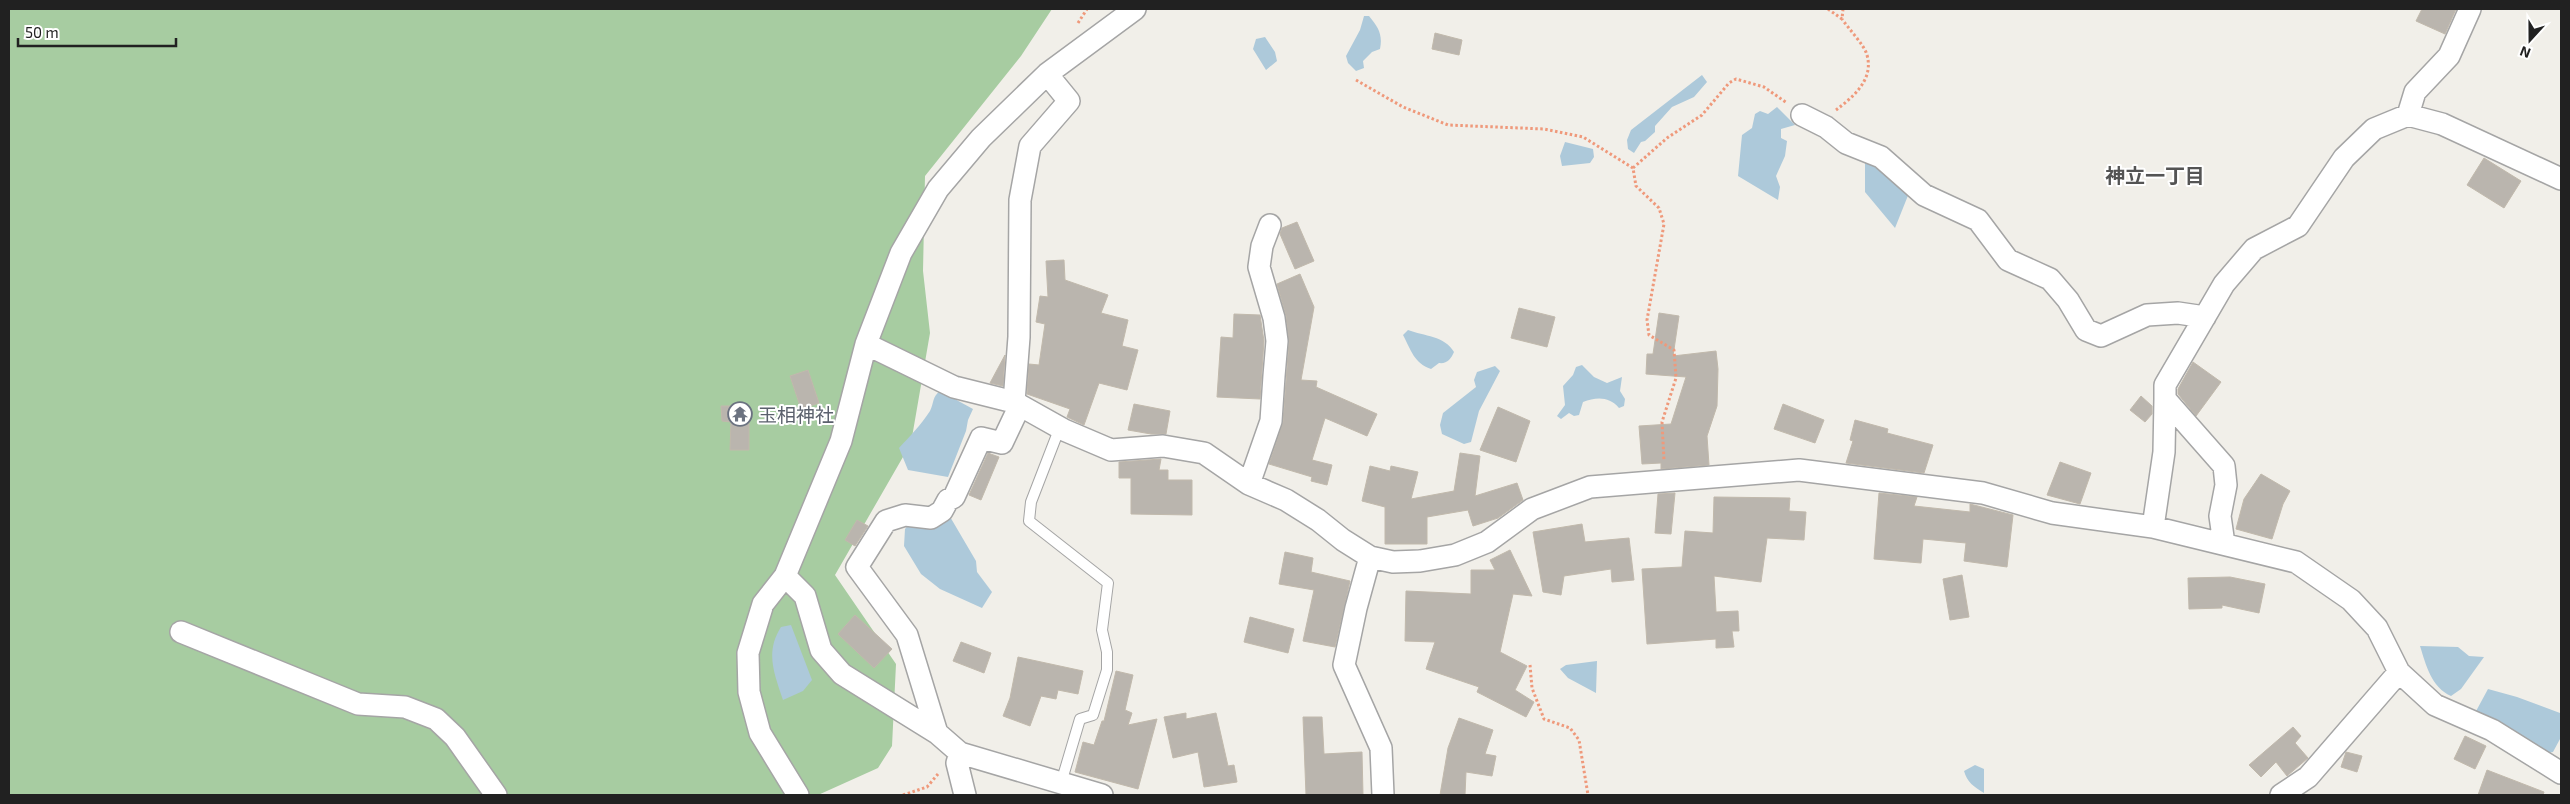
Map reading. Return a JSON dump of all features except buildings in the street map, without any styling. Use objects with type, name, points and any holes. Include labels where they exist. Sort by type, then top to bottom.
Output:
[{"type":"street","points":[[798,795],[760,733],[749,692],[748,652],[763,604],[785,576],[841,441],[866,344],[901,253],[938,189],[981,138],[1047,74],[1135,9]]},
{"type":"street","points":[[2408,115],[2415,92],[2449,56],[2470,9]]},
{"type":"street","points":[[937,733],[907,635],[857,568],[886,521],[905,515],[930,518],[942,511],[948,500],[954,497],[981,438],[1002,443],[1017,403],[1020,200],[1030,146],[1069,100],[1047,74]]},
{"type":"street","points":[[1802,115],[1826,127],[1846,143],[1881,157],[1924,195],[1978,220],[2008,260],[2050,279],[2068,300],[2086,330],[2101,336],[2147,315],[2178,312],[2205,317]]},
{"type":"street","points":[[2153,527],[2164,452],[2165,385],[2224,284],[2254,249],[2298,226],[2344,158],[2374,130],[2408,115],[2442,124],[2561,179]]},
{"type":"street","points":[[1249,484],[1270,421],[1273,394],[1277,341],[1274,318],[1259,267],[1262,246],[1270,225]]},
{"type":"street","points":[[866,344],[954,387],[1017,403],[1060,427],[1111,450],[1163,446],[1204,453],[1249,484],[1286,500],[1318,520],[1343,540],[1370,557],[1394,562],[1420,561],[1455,555],[1487,542],[1532,509],[1590,488],[1798,470],[1897,484],[1950,488],[1983,493],[2052,513],[2153,527],[2296,562],[2351,600],[2377,628],[2399,672],[2435,705],[2492,730],[2561,773]]},
{"type":"street","points":[[2165,399],[2224,466],[2226,485],[2220,516],[2224,544]]},
{"type":"street","points":[[1370,557],[1356,608],[1344,665],[1381,748],[1382,795]]},
{"type":"street","points":[[785,576],[805,596],[821,650],[842,674],[937,733],[959,758],[965,795]]},
{"type":"street","points":[[181,632],[358,704],[405,707],[436,719],[455,737],[496,795]]},
{"type":"street","points":[[2281,795],[2308,777],[2399,672]]},
{"type":"street","points":[[959,758],[1061,783],[1099,795]]},
{"type":"lane","points":[[1060,427],[1032,502],[1028,521],[1108,583],[1102,630],[1108,652],[1107,670],[1093,715],[1080,718],[1061,783]]},
{"type":"path","points":[[1633,168],[1667,138],[1702,115],[1729,83],[1736,79],[1764,87],[1802,115],[1833,113],[1852,98],[1867,78],[1867,55],[1842,19],[1828,9]]},
{"type":"path","points":[[1842,19],[1844,9]]},
{"type":"path","points":[[1356,80],[1402,107],[1448,124],[1544,129],[1583,137],[1633,168],[1636,186],[1659,208],[1664,224],[1647,320],[1649,335],[1674,350],[1676,378],[1662,422],[1666,482]]},
{"type":"path","points":[[1530,666],[1532,688],[1544,719],[1570,728],[1579,740],[1588,795]]},
{"type":"path","points":[[903,795],[927,787],[942,769],[959,758]]},
{"type":"green space","points":[[9,9],[1052,9],[1021,56],[925,176],[923,271],[930,333],[911,443],[835,575],[896,664],[892,746],[878,768],[818,795],[9,795]]},
{"type":"water","points":[[1364,16],[1369,16],[1377,27],[1381,39],[1380,49],[1372,52],[1363,61],[1364,68],[1356,71],[1348,63],[1346,56],[1360,30]]},
{"type":"water","points":[[1265,37],[1275,52],[1277,61],[1266,70],[1253,49],[1256,39]]},
{"type":"water","points":[[1702,75],[1707,82],[1694,97],[1672,107],[1655,126],[1655,132],[1645,141],[1641,142],[1634,153],[1628,149],[1627,140],[1631,130]]},
{"type":"water","points":[[1777,107],[1795,125],[1781,129],[1781,138],[1787,141],[1785,156],[1776,176],[1780,187],[1778,200],[1738,176],[1742,135],[1752,128],[1755,114],[1760,111],[1768,114]]},
{"type":"water","points":[[1565,142],[1593,149],[1594,157],[1590,163],[1562,166],[1560,156]]},
{"type":"water","points":[[1869,157],[1909,193],[1895,228],[1865,192],[1865,161]]},
{"type":"water","points":[[1408,330],[1434,337],[1445,343],[1454,352],[1452,357],[1431,369],[1425,366],[1417,360],[1403,335]]},
{"type":"water","points":[[1582,365],[1594,377],[1607,383],[1622,377],[1620,391],[1625,399],[1624,406],[1619,408],[1611,401],[1593,399],[1583,402],[1579,415],[1574,416],[1569,413],[1561,419],[1557,416],[1565,405],[1563,386],[1573,375],[1576,367]]},
{"type":"water","points":[[1495,366],[1500,371],[1479,411],[1471,442],[1464,444],[1442,434],[1440,425],[1443,413],[1476,387],[1474,380],[1477,372]]},
{"type":"water","points":[[940,391],[973,409],[948,477],[908,470],[899,448],[927,416],[934,398]]},
{"type":"water","points":[[949,515],[976,561],[977,572],[992,592],[982,608],[940,589],[921,574],[904,546],[905,529],[911,522]]},
{"type":"water","points":[[791,625],[812,680],[803,691],[783,700],[774,672],[772,654],[776,636],[781,627]]},
{"type":"water","points":[[2420,646],[2458,647],[2469,656],[2484,657],[2461,689],[2451,696],[2439,687],[2430,675]]},
{"type":"water","points":[[1597,661],[1596,693],[1568,678],[1560,669],[1566,665]]},
{"type":"water","points":[[2488,689],[2517,697],[2560,713],[2560,739],[2553,752],[2547,753],[2475,713]]},
{"type":"water","points":[[1975,765],[1984,769],[1984,793],[1971,784],[1964,771]]},
{"type":"place","name":"玉相神社","points":[[740,414]]},
{"type":"district","name":"神立一丁目","points":[[2155,175]]}]
